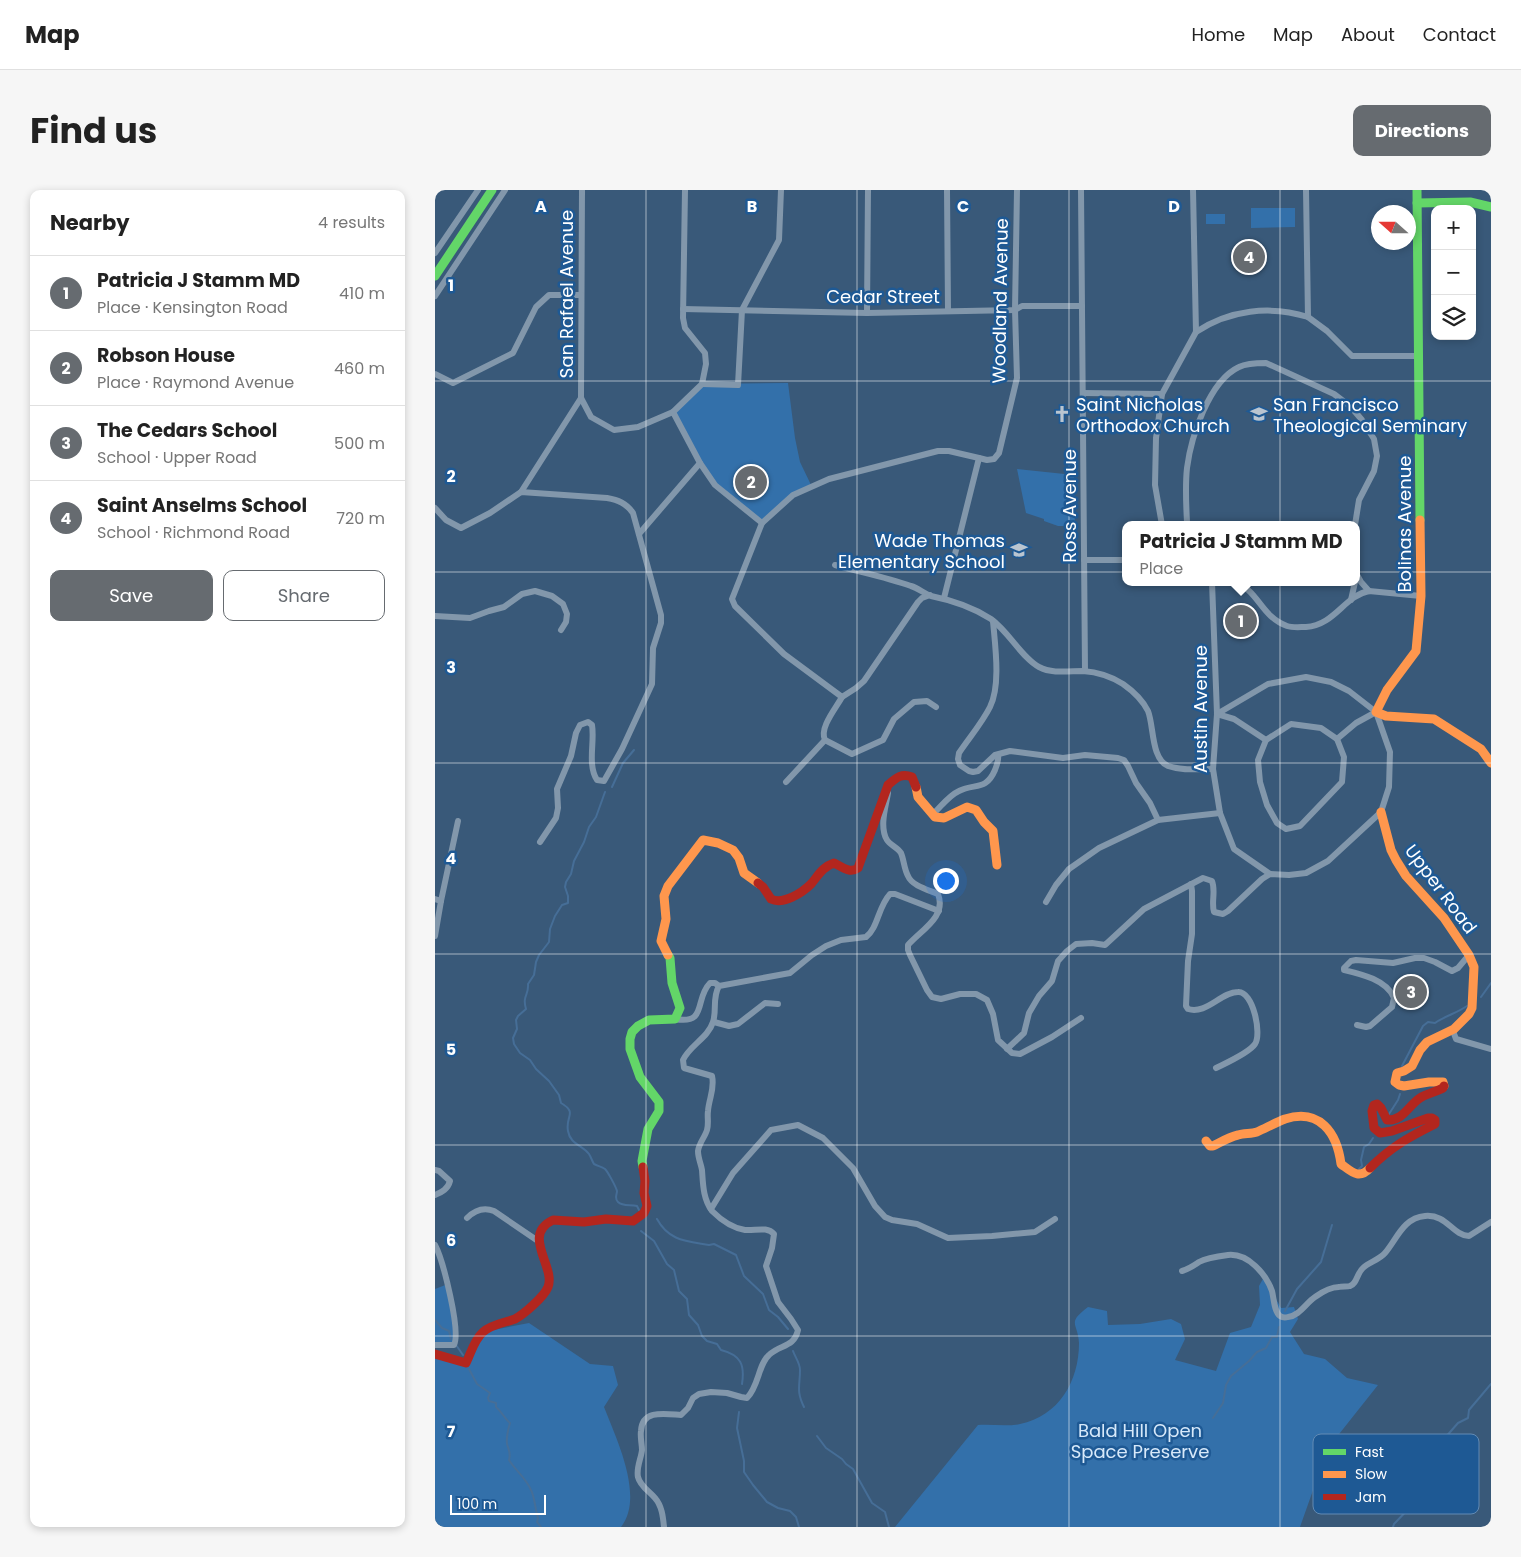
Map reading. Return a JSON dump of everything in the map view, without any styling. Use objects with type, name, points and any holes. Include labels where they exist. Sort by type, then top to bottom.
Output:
[{"type":"street","points":[[435,253],[478,190]]},
{"type":"street","points":[[435,276],[492,190]]},
{"type":"street","points":[[435,296],[505,190]]},
{"type":"street","name":"San Rafael Avenue","points":[[581,398],[582,190]]},
{"type":"street","points":[[435,508],[446,520],[461,528],[490,513],[521,492],[581,398],[591,416],[614,430],[638,427],[673,412],[702,384],[706,358],[701,347],[685,328],[683,318],[685,190]]},
{"type":"street","points":[[702,384],[739,385],[742,310],[779,240],[781,190]]},
{"type":"street","points":[[867,313],[868,190]]},
{"type":"street","points":[[947,190],[948,310]]},
{"type":"street","name":"Woodland Avenue","points":[[979,458],[995,459],[999,453],[1017,378],[1015,310],[1017,190]]},
{"type":"street","name":"Ross Avenue","points":[[1081,190],[1085,671]]},
{"type":"street","points":[[1193,190],[1196,332]]},
{"type":"street","points":[[1306,190],[1308,317]]},
{"type":"street","name":"Bolinas Avenue","points":[[1376,712],[1387,690],[1416,651],[1421,596],[1417,190]]},
{"type":"street","points":[[1417,203],[1470,202],[1491,209]]},
{"type":"street","points":[[435,374],[453,382],[513,353],[536,307],[549,294],[581,295]]},
{"type":"street","name":"Cedar Street","points":[[683,309],[867,313],[1015,310],[1022,306],[1082,306]]},
{"type":"street","points":[[1161,521],[1155,485],[1156,438],[1162,394],[1196,332],[1211,322],[1233,314],[1254,311],[1295,313],[1308,317],[1327,331],[1352,356],[1419,356]]},
{"type":"street","points":[[1187,521],[1185,497],[1187,467],[1194,435],[1203,410],[1218,386],[1228,375],[1239,367],[1266,363],[1334,394],[1351,407],[1374,439],[1377,456],[1374,471],[1359,500],[1356,521]]},
{"type":"street","points":[[1083,393],[1162,394]]},
{"type":"street","points":[[673,412],[700,463],[715,485],[762,523]]},
{"type":"street","points":[[843,697],[777,648],[732,602],[762,523],[793,495],[829,479],[939,451],[949,450],[979,458],[944,598]]},
{"type":"street","points":[[639,534],[700,463]]},
{"type":"street","points":[[521,492],[615,499],[630,509],[633,513],[661,615],[661,623],[653,648],[652,684],[621,749],[604,781],[597,780],[594,772],[591,747],[592,725],[588,722],[580,725],[576,733],[571,756],[557,789],[558,808],[556,818],[541,842]]},
{"type":"street","points":[[1084,560],[1122,560]]},
{"type":"street","points":[[835,565],[912,586],[930,596],[944,598],[993,620],[1008,634],[1032,663],[1040,668],[1050,671],[1085,671],[1109,677],[1121,683],[1137,694],[1149,713],[1157,756],[1162,762],[1168,766],[1181,769],[1213,768]]},
{"type":"street","points":[[1360,580],[1369,591]]},
{"type":"street","name":"Austin Avenue","points":[[1212,586],[1217,714],[1213,768],[1220,813],[1234,849],[1270,874]]},
{"type":"street","points":[[1244,586],[1249,590],[1263,610],[1275,620],[1288,626],[1316,626],[1331,618],[1360,594],[1369,591],[1421,596]]},
{"type":"street","points":[[1248,586],[1249,590]]},
{"type":"street","points":[[1351,600],[1354,586]]},
{"type":"street","points":[[435,616],[470,618],[504,608],[522,594],[535,591],[552,596],[563,604],[567,614],[566,622],[561,630]]},
{"type":"street","points":[[930,596],[922,598],[918,602],[864,681],[843,697],[823,730],[823,734],[825,740],[852,754],[883,740],[894,719],[915,702],[927,701],[936,707]]},
{"type":"street","points":[[993,620],[996,673],[994,693],[990,706],[959,752],[958,759],[961,765],[969,771],[978,771],[992,757],[1009,751],[1063,758],[1085,755],[1118,758],[1124,760],[1129,766],[1136,783],[1150,803],[1158,820]]},
{"type":"street","points":[[1217,714],[1268,684],[1306,677],[1331,682],[1349,691],[1376,712],[1387,716],[1434,719],[1481,749],[1491,763]]},
{"type":"street","points":[[1337,739],[1356,723],[1376,712]]},
{"type":"street","points":[[1007,1049],[1024,1033],[1029,1013],[1039,996],[1052,981],[1058,961],[1076,944],[1092,943],[1105,945],[1144,909],[1203,878],[1212,881],[1214,912],[1223,914],[1270,874],[1289,875],[1306,873],[1317,868],[1342,850],[1381,812],[1389,787],[1390,752],[1376,712]]},
{"type":"street","points":[[1217,714],[1234,719],[1266,740]]},
{"type":"street","points":[[1291,724],[1321,728],[1337,739],[1344,756],[1342,782],[1300,826],[1286,829],[1277,823],[1267,805],[1260,782],[1258,760],[1266,740],[1291,724]]},
{"type":"street","points":[[786,782],[825,740]]},
{"type":"street","points":[[932,816],[952,795],[961,790],[981,786],[987,782],[996,768],[999,759],[998,755]]},
{"type":"street","points":[[675,1019],[680,1008],[672,982],[670,958],[661,941],[666,919],[664,896],[668,886],[703,840],[709,840],[731,848],[739,859],[745,874],[759,883],[771,898],[776,901],[783,900],[802,892],[827,865],[834,863],[849,871],[854,871],[858,868],[888,785],[899,776],[906,774],[912,777],[918,797],[932,816],[944,818],[967,807],[976,810],[993,831],[997,865]]},
{"type":"street","points":[[888,785],[884,824],[887,841],[894,845],[900,853],[908,877],[912,882],[938,894],[941,900],[935,919],[908,945],[910,956],[927,990],[932,996],[941,999],[961,994],[975,994],[987,1000],[993,1014],[998,1040],[1007,1049],[1020,1054],[1052,1037],[1081,1018]]},
{"type":"street","name":"Upper Road","points":[[1381,812],[1391,850],[1396,860],[1406,876],[1444,918],[1469,955],[1474,967],[1472,1008],[1453,1031]]},
{"type":"street","points":[[1046,902],[1056,885],[1069,869],[1099,848],[1158,820],[1220,813]]},
{"type":"street","points":[[435,936],[438,900],[458,821]]},
{"type":"street","points":[[1191,884],[1192,934],[1188,960],[1187,1006],[1189,1009],[1195,1010],[1237,991],[1242,992],[1250,1000],[1258,1036],[1254,1046],[1216,1068]]},
{"type":"street","points":[[538,1241],[548,1222],[553,1220],[584,1222],[606,1219],[633,1221],[644,1212],[647,1206],[644,1193],[645,1180],[642,1161],[648,1129],[659,1111],[659,1102],[640,1077],[630,1049],[629,1039],[632,1032],[638,1026],[649,1020],[691,1020],[697,1014],[705,988],[710,983],[715,983],[719,986],[790,973],[811,955],[826,946],[850,937],[866,937],[874,926],[881,906],[891,894],[939,911]]},
{"type":"street","name":"Upper Road","points":[[1357,1025],[1366,1028],[1370,1026],[1391,1007],[1394,998],[1389,989],[1381,983],[1361,974],[1344,970],[1343,968],[1351,961],[1393,962],[1424,958],[1452,971],[1458,968],[1469,955]]},
{"type":"street","points":[[664,1527],[663,1515],[656,1499],[641,1484],[638,1477],[642,1450],[641,1430],[645,1419],[655,1413],[681,1415],[688,1408],[693,1398],[699,1394],[727,1392],[747,1398],[751,1394],[768,1355],[793,1342],[798,1330],[778,1302],[766,1266],[774,1234],[769,1230],[745,1230],[727,1224],[708,1205],[704,1192],[698,1154],[708,1126],[708,1111],[713,1092],[713,1080],[712,1076],[684,1068],[683,1060],[685,1055],[707,1034],[714,1022],[716,992],[719,986]]},
{"type":"street","points":[[714,1022],[729,1026],[738,1024],[765,1004],[778,1004]]},
{"type":"street","points":[[1206,1141],[1210,1146],[1213,1146],[1236,1136],[1254,1133],[1286,1119],[1306,1116],[1320,1120],[1333,1137],[1339,1150],[1341,1164],[1360,1175],[1366,1173],[1385,1153],[1407,1138],[1435,1124],[1435,1120],[1428,1118],[1392,1131],[1380,1133],[1373,1128],[1371,1111],[1377,1104],[1381,1107],[1387,1120],[1396,1120],[1421,1097],[1443,1088],[1443,1082],[1437,1080],[1429,1080],[1403,1088],[1395,1082],[1397,1073],[1406,1072],[1410,1069],[1423,1045],[1435,1037],[1453,1031],[1456,1039],[1491,1049]]},
{"type":"street","points":[[711,1209],[733,1173],[771,1130],[799,1125],[823,1138],[853,1168],[875,1206],[885,1217],[892,1220],[917,1224],[948,1238],[1035,1232],[1055,1219]]},
{"type":"street","points":[[435,1170],[439,1171],[450,1181],[449,1186],[444,1191],[435,1195]]},
{"type":"street","points":[[435,1354],[465,1363],[483,1332],[522,1314],[548,1288],[550,1283],[549,1272],[538,1241],[494,1211],[488,1209],[472,1213],[467,1218]]},
{"type":"street","points":[[1182,1272],[1199,1262],[1229,1255],[1241,1256],[1251,1262],[1268,1283],[1277,1312],[1285,1318],[1301,1310],[1314,1297],[1324,1291],[1333,1287],[1353,1285],[1364,1267],[1384,1255],[1400,1230],[1408,1222],[1426,1216],[1436,1217],[1448,1223],[1460,1234],[1466,1236],[1491,1222]]},
{"type":"street","points":[[435,1245],[445,1274],[456,1342],[454,1345],[435,1345]]},
{"type":"green space","points":[[1251,208],[1295,208],[1295,227],[1251,228]]},
{"type":"green space","points":[[1206,214],[1225,214],[1225,224],[1206,224]]},
{"type":"green space","points":[[788,383],[800,462],[812,487],[793,495],[762,523],[715,485],[673,412],[702,384]]},
{"type":"green space","points":[[1017,469],[1074,475],[1075,526],[1058,526],[1026,513]]},
{"type":"green space","name":"Bald Hill Open Space Preserve","points":[[1264,1277],[1281,1308],[1294,1307],[1298,1319],[1290,1332],[1304,1354],[1325,1359],[1347,1378],[1378,1385],[1339,1434],[1313,1434],[1313,1490],[1300,1527],[895,1527],[978,1425],[1020,1424],[1034,1420],[1056,1405],[1071,1383],[1075,1371],[1079,1343],[1075,1320],[1088,1307],[1107,1311],[1108,1325],[1140,1324],[1171,1319],[1181,1324],[1185,1339],[1175,1360],[1216,1371],[1230,1333],[1251,1327],[1260,1305],[1259,1286]]},
{"type":"green space","points":[[448,1284],[456,1342],[435,1345],[435,1289]]},
{"type":"green space","points":[[529,1323],[590,1364],[613,1366],[618,1385],[604,1407],[626,1467],[630,1500],[628,1515],[621,1527],[435,1527],[435,1354],[464,1363],[483,1332]]},
{"type":"waterway","points":[[612,787],[623,763],[634,750]]},
{"type":"waterway","points":[[605,792],[596,817],[589,827],[574,861],[571,874],[566,882],[568,903],[562,905],[555,916],[550,929],[549,942],[536,962],[534,975],[528,984],[525,998],[526,1009],[516,1020],[517,1029],[513,1038],[514,1044],[520,1053],[530,1060],[536,1069],[549,1081],[559,1095],[561,1103],[569,1109],[568,1131],[571,1139],[589,1154],[594,1164],[604,1168],[617,1191],[617,1201],[622,1204],[637,1206],[639,1210]]},
{"type":"waterway","points":[[1481,997],[1491,983]]},
{"type":"waterway","points":[[1402,1066],[1423,1026],[1428,1022],[1435,1023],[1467,1006]]},
{"type":"waterway","points":[[1389,1114],[1400,1094]]},
{"type":"waterway","points":[[1359,1169],[1362,1166],[1361,1160],[1364,1147],[1373,1138]]},
{"type":"waterway","points":[[657,1219],[667,1232],[679,1239],[709,1245],[714,1244],[736,1255],[744,1276],[763,1294],[769,1310],[788,1329]]},
{"type":"waterway","points":[[1285,1311],[1297,1289],[1321,1262],[1332,1225]]},
{"type":"waterway","points":[[641,1231],[654,1241],[667,1264],[674,1270],[679,1291],[687,1299],[689,1315],[698,1325],[702,1336],[707,1341],[717,1344],[721,1350],[733,1355],[740,1362],[743,1371],[742,1384]]},
{"type":"waterway","points":[[435,1320],[442,1328],[449,1331],[451,1339]]},
{"type":"waterway","points":[[1213,1418],[1223,1403],[1226,1385],[1231,1376],[1257,1352],[1266,1348],[1272,1337],[1277,1337],[1279,1327]]},
{"type":"waterway","points":[[456,1345],[463,1355]]},
{"type":"waterway","points":[[793,1351],[800,1367],[799,1392],[804,1407]]},
{"type":"waterway","points":[[469,1369],[477,1384],[490,1393],[489,1401],[496,1403],[496,1407],[510,1423],[507,1433],[509,1460],[531,1490],[538,1518],[537,1522],[541,1527]]},
{"type":"waterway","points":[[1448,1434],[1458,1423],[1468,1418],[1469,1410],[1491,1384]]},
{"type":"waterway","points":[[739,1412],[737,1428],[744,1461],[744,1472],[767,1502],[778,1508],[790,1511],[796,1517],[799,1527]]},
{"type":"waterway","points":[[817,1436],[826,1448],[853,1469],[872,1503],[885,1512],[889,1527]]},
{"type":"waterway","points":[[1393,1527],[1404,1514]]},
{"type":"traffic: fast","points":[[435,276],[492,190]]},
{"type":"traffic: fast","points":[[1417,190],[1420,520]]},
{"type":"traffic: fast","points":[[1417,203],[1470,202],[1491,207]]},
{"type":"traffic: fast","points":[[643,1167],[642,1161],[648,1129],[659,1111],[659,1102],[640,1077],[630,1049],[630,1039],[632,1032],[638,1026],[649,1020],[675,1019],[680,1008],[672,983],[670,958],[668,955]]},
{"type":"traffic: slow","points":[[1420,520],[1421,596],[1416,651],[1387,690],[1376,712],[1386,716],[1434,719],[1481,749],[1491,763]]},
{"type":"traffic: slow","points":[[916,787],[918,797],[935,817],[944,818],[967,807],[976,810],[993,831],[997,865]]},
{"type":"traffic: slow","points":[[1381,812],[1391,850],[1396,860],[1406,876],[1444,918],[1469,955],[1474,967],[1472,1008],[1469,1014],[1454,1029],[1427,1042],[1420,1050],[1412,1066],[1397,1073],[1395,1082],[1404,1086],[1443,1082],[1444,1086]]},
{"type":"traffic: slow","points":[[668,955],[661,941],[666,919],[664,896],[668,886],[703,840],[718,843],[733,850],[739,858],[744,873],[758,883]]},
{"type":"traffic: slow","points":[[1206,1141],[1210,1146],[1213,1146],[1240,1134],[1257,1132],[1285,1119],[1308,1117],[1317,1120],[1331,1133],[1341,1164],[1356,1174],[1362,1174],[1370,1168]]},
{"type":"traffic: jam","points":[[758,883],[771,899],[781,900],[803,891],[823,869],[834,863],[843,868],[855,870],[858,868],[888,785],[896,778],[905,776],[912,777],[916,787]]},
{"type":"traffic: jam","points":[[1370,1168],[1401,1143],[1435,1124],[1435,1120],[1428,1118],[1392,1131],[1380,1133],[1374,1128],[1372,1111],[1374,1105],[1377,1104],[1381,1108],[1387,1120],[1393,1120],[1401,1116],[1420,1098],[1444,1086]]},
{"type":"traffic: jam","points":[[435,1354],[466,1363],[475,1343],[483,1332],[494,1325],[515,1319],[542,1296],[548,1287],[549,1279],[539,1243],[540,1234],[544,1226],[553,1220],[584,1222],[606,1219],[633,1221],[644,1213],[647,1206],[644,1193],[643,1167]]},
{"type":"place","name":"Saint Anselms School","points":[[1249,257]]},
{"type":"place","name":"Saint Nicholas Orthodox Church","points":[[1062,414]]},
{"type":"place","name":"San Francisco Theological Seminary","points":[[1259,414]]},
{"type":"place","name":"Robson House","points":[[751,482]]},
{"type":"place","name":"Wade Thomas Elementary School","points":[[1019,550]]},
{"type":"place","name":"Patricia J Stamm MD","points":[[1241,621]]},
{"type":"place","name":"The Cedars School","points":[[1411,992]]}]
